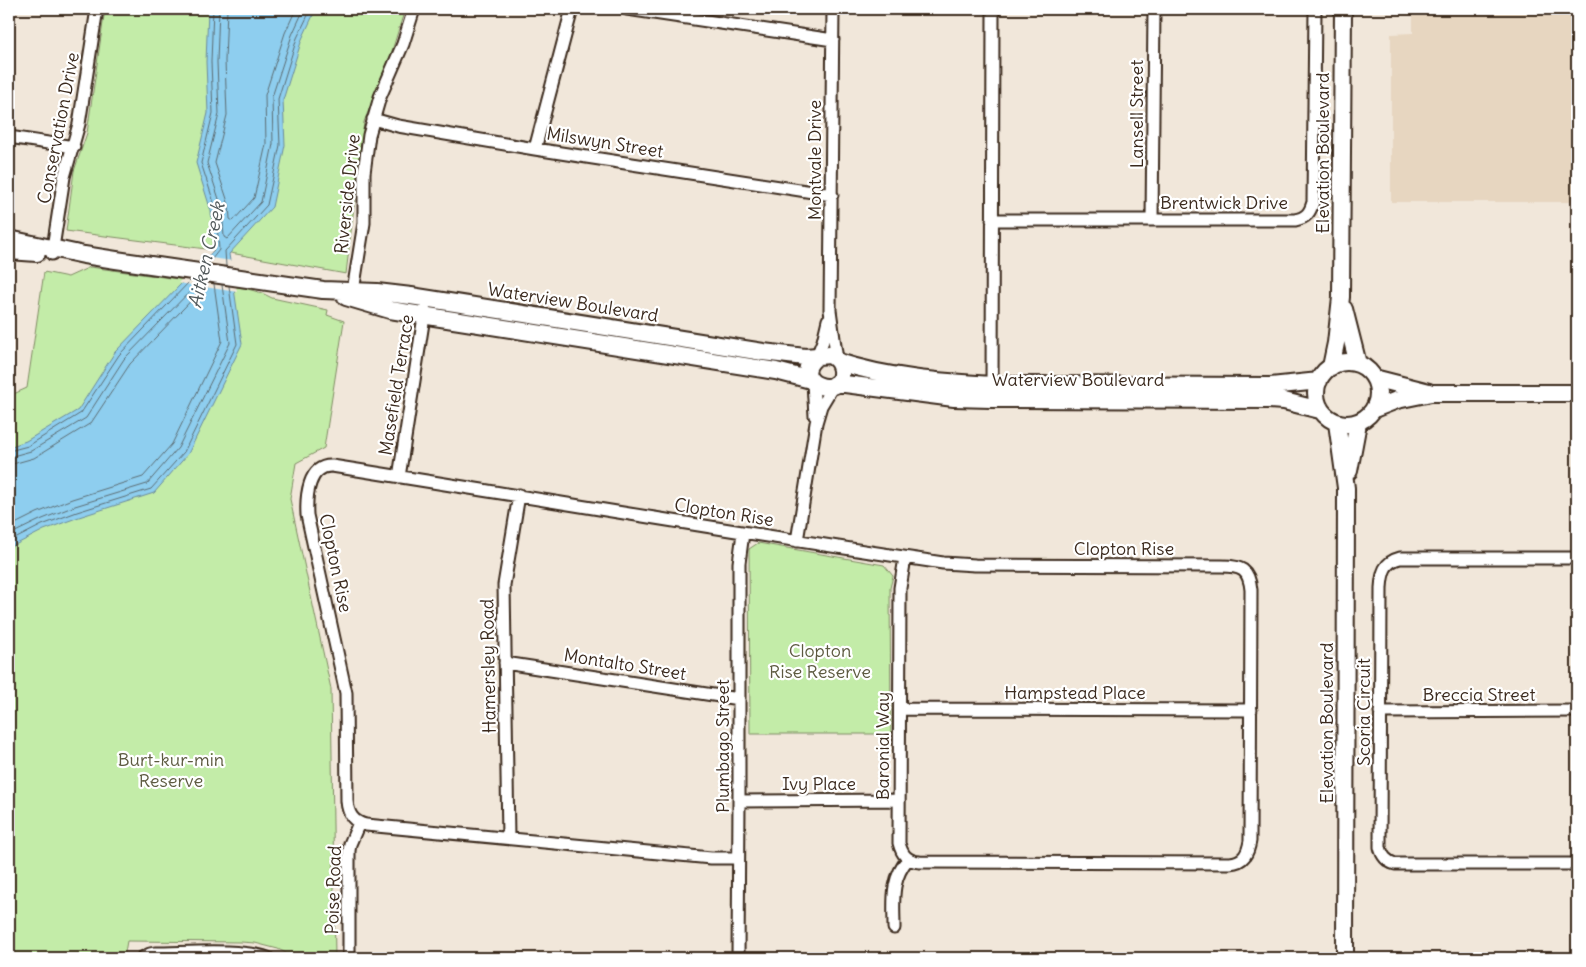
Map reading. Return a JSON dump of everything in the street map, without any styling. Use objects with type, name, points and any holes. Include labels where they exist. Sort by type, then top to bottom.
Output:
[{"type":"street","name":"Conservation Drive","points":[[52,251],[64,177],[79,124],[96,9]]},
{"type":"street","name":"Riverside Drive","points":[[352,295],[364,223],[366,154],[373,119],[380,97],[403,44],[414,9]]},
{"type":"street","points":[[534,149],[572,9]]},
{"type":"street","points":[[627,9],[832,40]]},
{"type":"street","name":"Montvale Drive","points":[[833,9],[830,310],[838,361]]},
{"type":"street","points":[[992,392],[993,9]]},
{"type":"street","name":"Lansell Street","points":[[1152,220],[1154,9]]},
{"type":"street","name":"Brentwick Drive","points":[[992,220],[1295,220],[1308,215],[1314,202],[1315,9]]},
{"type":"street","name":"Elevation Boulevard","points":[[1331,367],[1336,343],[1341,297],[1343,9]]},
{"type":"street","name":"Milswyn Street","points":[[373,119],[398,126],[534,149],[832,195]]},
{"type":"street","points":[[9,137],[74,147]]},
{"type":"street","name":"Waterview Boulevard","points":[[9,239],[52,251]]},
{"type":"street","name":"Waterview Boulevard","points":[[9,252],[52,251],[324,290],[352,295],[390,310],[424,316],[817,357]]},
{"type":"street","name":"Waterview Boulevard","points":[[352,295],[377,292],[427,298],[776,371],[812,382]]},
{"type":"street","name":"Elevation Boulevard","points":[[1341,297],[1358,364]]},
{"type":"street","name":"Masefield Terrace","points":[[399,476],[427,298]]},
{"type":"street","name":"Montvale Drive","points":[[817,357],[823,341],[830,310]]},
{"type":"street","points":[[797,541],[816,423],[821,406],[841,374],[838,361],[830,355],[817,357],[811,361],[809,368],[808,374],[812,382],[816,423]]},
{"type":"street","name":"Waterview Boulevard","points":[[838,361],[869,371],[947,382],[992,392]]},
{"type":"street","points":[[1340,363],[1358,364],[1374,378],[1378,388],[1378,399],[1374,409],[1358,423],[1347,425],[1337,423],[1327,418],[1320,410],[1316,399],[1316,390],[1324,373],[1331,367],[1340,363]]},
{"type":"street","points":[[1374,378],[1431,393]]},
{"type":"street","name":"Waterview Boulevard","points":[[1174,393],[1319,381]]},
{"type":"street","points":[[812,382],[822,388],[834,385]]},
{"type":"street","name":"Waterview Boulevard","points":[[834,385],[845,384],[954,398],[992,392],[1174,393],[1284,401],[1320,410]]},
{"type":"street","points":[[1374,409],[1397,400],[1431,393],[1577,393]]},
{"type":"street","name":"Elevation Boulevard","points":[[1337,423],[1346,488],[1345,958]]},
{"type":"street","name":"Elevation Boulevard","points":[[1346,488],[1358,423]]},
{"type":"street","name":"Clopton Rise","points":[[359,823],[353,819],[348,809],[346,693],[309,525],[307,504],[312,480],[319,469],[323,467],[332,466],[399,476],[942,564],[1222,566],[1240,568],[1249,577],[1251,590],[1250,841],[1245,857],[1235,863],[920,862],[908,859]]},
{"type":"street","name":"Hamersley Road","points":[[508,838],[504,585],[518,495]]},
{"type":"street","name":"Plumbago Street","points":[[738,958],[739,563],[743,533]]},
{"type":"street","name":"Baronial Way","points":[[905,558],[900,588],[899,843],[903,855],[908,859]]},
{"type":"street","name":"Scoria Circuit","points":[[1577,558],[1400,558],[1388,563],[1382,575],[1381,588],[1380,712],[1380,847],[1386,860],[1395,864],[1577,864]]},
{"type":"street","name":"Montalto Street","points":[[505,663],[739,699]]},
{"type":"street","name":"Hampstead Place","points":[[900,709],[1251,710]]},
{"type":"street","name":"Breccia Street","points":[[1380,712],[1577,712]]},
{"type":"street","name":"Ivy Place","points":[[739,801],[899,800]]},
{"type":"street","points":[[359,823],[711,858],[738,858]]},
{"type":"street","name":"Poise Road","points":[[349,958],[349,851],[359,823]]},
{"type":"street","points":[[894,928],[894,889],[896,878],[908,859]]},
{"type":"street","points":[[142,958],[155,953],[233,953],[268,958]]},
{"type":"shaded area","points":[[1392,9],[1577,9],[1577,202],[1391,202],[1391,34],[1413,33],[1413,11]]},
{"type":"green space","points":[[105,9],[405,9],[391,54],[364,122],[346,274],[214,250],[66,231],[74,171],[87,133]]},
{"type":"green space","name":"Burt-kur-min Reserve","points":[[90,267],[244,288],[272,298],[328,310],[327,315],[344,321],[324,448],[296,463],[290,499],[331,689],[335,958],[296,958],[278,949],[255,943],[127,941],[124,958],[9,958],[9,396],[27,388],[44,272],[68,277]]},
{"type":"green space","name":"Clopton Rise Reserve","points":[[758,543],[884,565],[893,576],[890,588],[891,734],[750,734],[749,549]]},
{"type":"water","points":[[208,9],[316,9],[302,39],[283,100],[285,145],[272,207],[229,254],[242,344],[188,454],[154,493],[44,530],[9,548],[9,447],[26,441],[78,410],[115,352],[214,250],[211,211],[196,163],[208,113],[206,62]]},
{"type":"pier","points":[[204,257],[233,261],[237,292],[178,283]]},
{"type":"water label","name":"Aitken Creek","points":[[206,255]]}]
